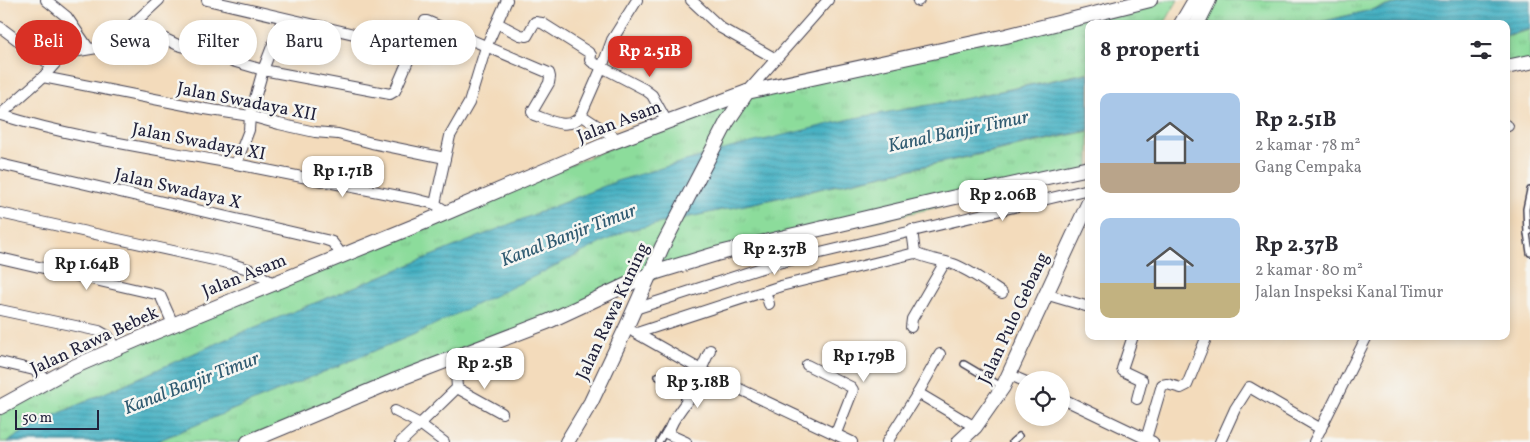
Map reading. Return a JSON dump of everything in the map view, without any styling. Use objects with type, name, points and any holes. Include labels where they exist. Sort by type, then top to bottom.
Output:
[{"type":"street","points":[[46,0],[67,17],[89,49]]},
{"type":"street","points":[[137,20],[159,0]]},
{"type":"street","points":[[207,0],[351,33]]},
{"type":"street","points":[[435,204],[450,136],[469,104],[486,47],[507,0]]},
{"type":"street","points":[[476,43],[548,74],[550,81],[532,112],[534,115],[568,124],[575,122],[581,115],[612,40],[637,0]]},
{"type":"street","points":[[692,0],[721,28],[776,59]]},
{"type":"street","name":"Jalan Rawa Kuning","points":[[567,442],[632,331],[635,309],[662,247],[728,122],[747,92],[828,0]]},
{"type":"street","name":"Jalan Asam","points":[[175,323],[618,140],[747,92],[1006,36],[1150,0]]},
{"type":"street","points":[[1185,20],[1200,3]]},
{"type":"street","points":[[1198,20],[1200,3]]},
{"type":"street","points":[[240,165],[249,130],[255,117],[265,70],[287,19]]},
{"type":"street","points":[[497,23],[524,36],[529,34],[535,22],[542,23],[588,52],[591,55],[590,60],[652,95],[667,122]]},
{"type":"street","points":[[0,27],[52,66]]},
{"type":"street","points":[[169,41],[281,74],[393,94],[400,83],[407,65]]},
{"type":"street","points":[[0,115],[61,57],[67,53],[92,49]]},
{"type":"street","points":[[1510,66],[1530,62]]},
{"type":"street","name":"Jalan Swadaya XII","points":[[42,76],[205,109],[255,117],[288,126],[338,134],[445,158]]},
{"type":"street","name":"Jalan Swadaya XI","points":[[0,115],[74,134],[435,204],[447,212]]},
{"type":"street","points":[[581,115],[618,140]]},
{"type":"street","name":"Jalan Swadaya X","points":[[0,164],[326,240],[332,242],[342,255]]},
{"type":"street","points":[[248,442],[396,380],[547,322],[650,274],[716,254],[777,239],[1085,169]]},
{"type":"street","points":[[635,309],[774,264],[1085,190]]},
{"type":"street","name":"Jalan Pulo Gebang","points":[[959,442],[975,427],[1007,381],[1085,211]]},
{"type":"street","points":[[0,212],[232,264],[251,270],[273,283]]},
{"type":"street","points":[[912,230],[915,253]]},
{"type":"street","points":[[632,331],[765,291],[915,253],[965,270],[1002,293]]},
{"type":"street","points":[[0,258],[160,294],[175,323]]},
{"type":"street","points":[[911,326],[912,319],[945,262]]},
{"type":"street","points":[[765,291],[769,304]]},
{"type":"street","points":[[1046,294],[1085,307]]},
{"type":"street","points":[[0,310],[99,331],[108,336],[116,348]]},
{"type":"street","name":"Jalan Rawa Bebek","points":[[0,407],[47,380],[175,323]]},
{"type":"street","points":[[632,331],[706,372],[852,442]]},
{"type":"street","points":[[1132,340],[1122,369],[1142,380],[1137,399]]},
{"type":"street","points":[[1070,402],[1150,440],[1161,387],[1167,384],[1182,388],[1187,385],[1206,340]]},
{"type":"street","points":[[1314,442],[1365,340]]},
{"type":"street","points":[[686,442],[668,434],[706,372],[710,350]]},
{"type":"street","points":[[887,442],[940,354]]},
{"type":"street","points":[[400,442],[457,388],[455,358]]},
{"type":"street","points":[[0,362],[34,370],[47,380]]},
{"type":"street","points":[[807,365],[852,387],[853,390],[836,433]]},
{"type":"street","points":[[1007,381],[1015,381]]},
{"type":"street","points":[[1220,442],[1235,409],[1249,387],[1320,429]]},
{"type":"street","points":[[457,388],[502,413]]},
{"type":"street","points":[[918,393],[975,427]]},
{"type":"street","points":[[395,411],[420,424],[444,442]]},
{"type":"lane","points":[[1530,190],[1526,209],[1530,253]]},
{"type":"lane","points":[[964,364],[1007,381]]},
{"type":"lane","points":[[657,376],[684,392],[685,395],[684,400],[659,442]]},
{"type":"lane","points":[[1012,442],[1019,436]]},
{"type":"green space","points":[[1166,0],[1178,0],[1166,20],[1085,20],[1085,73],[958,100],[855,118],[710,154],[617,181],[233,336],[35,424],[8,442],[0,442],[0,407],[47,380],[747,92]]},
{"type":"green space","points":[[1217,0],[1412,0],[1329,20],[1206,20]]},
{"type":"green space","points":[[1530,30],[1530,62],[1510,66],[1510,35]]},
{"type":"green space","points":[[1085,132],[1085,175],[701,259],[251,442],[155,442],[410,336],[625,231]]},
{"type":"water","points":[[1413,0],[1530,0],[1530,29],[1510,34],[1510,20],[1330,20]]},
{"type":"water","name":"Kanal Banjir Timur","points":[[1085,74],[1085,131],[625,231],[415,334],[155,442],[8,442],[35,424],[233,336],[617,181],[734,147],[855,118],[958,100]]}]
